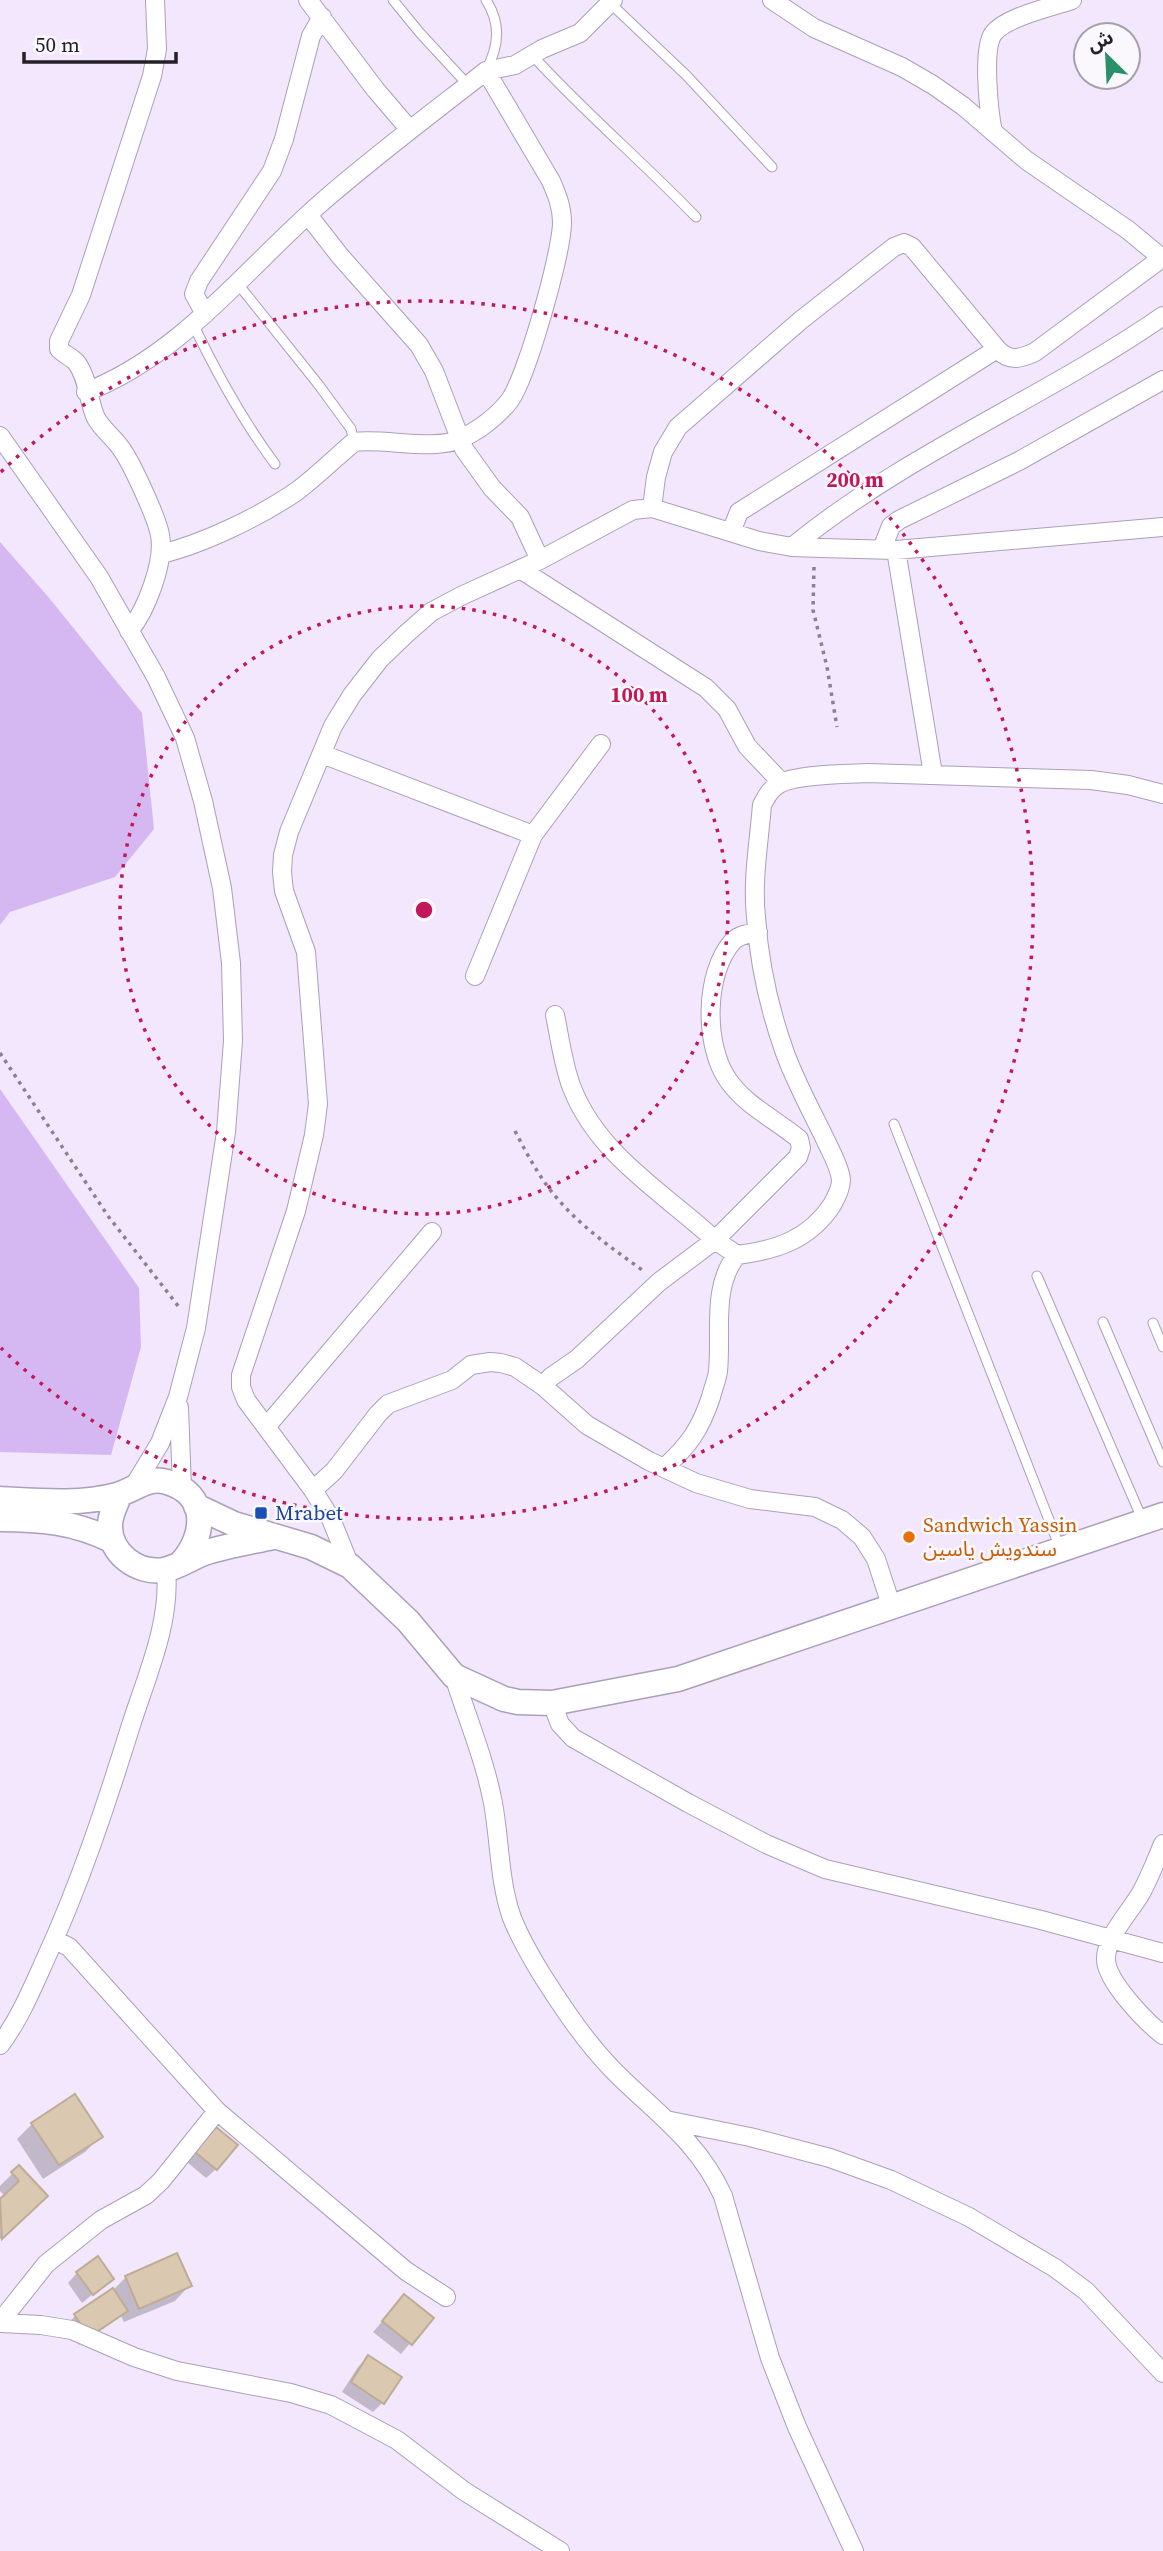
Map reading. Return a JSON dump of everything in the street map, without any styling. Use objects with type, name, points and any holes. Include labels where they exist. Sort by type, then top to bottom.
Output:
[{"type":"street","points":[[130,631],[148,601],[160,554],[160,535],[121,447],[97,420],[80,369],[74,360],[59,349],[59,341],[81,295],[152,76],[157,49],[155,0]]},
{"type":"street","points":[[308,0],[375,89],[410,130]]},
{"type":"street","points":[[652,508],[656,477],[663,453],[678,427],[802,320],[894,247],[904,243],[912,247],[1008,359],[1023,358],[1035,352],[1163,258],[1128,230],[1026,160],[963,106],[933,85],[902,67],[814,28],[772,0]]},
{"type":"street","points":[[993,132],[988,85],[989,44],[992,35],[1008,23],[1072,0]]},
{"type":"street","points":[[86,392],[139,365],[200,320],[308,215],[485,71],[515,65],[580,33],[611,2]]},
{"type":"street","points":[[200,320],[194,295],[199,281],[272,171],[284,139],[311,36],[322,17]]},
{"type":"street","points":[[160,554],[181,549],[254,516],[297,490],[354,442],[434,444],[460,439],[494,417],[509,400],[521,380],[553,269],[562,223],[560,201],[551,181],[485,71]]},
{"type":"street","points":[[308,215],[340,256],[419,345],[433,371],[460,439],[476,467],[520,517],[540,561]]},
{"type":"street","points":[[792,547],[817,526],[908,465],[953,438],[1057,384],[1163,316]]},
{"type":"street","points":[[731,532],[739,512],[997,349]]},
{"type":"street","points":[[933,774],[889,550],[891,526],[1019,461],[1163,380]]},
{"type":"street","points":[[0,436],[92,566],[156,677],[185,737],[222,888],[231,963],[233,1041],[226,1132],[196,1328],[178,1396],[160,1443],[113,1509],[111,1540],[120,1554],[133,1565],[149,1570],[173,1566],[224,1547],[274,1537]]},
{"type":"street","points":[[350,1566],[331,1519],[313,1490],[246,1400],[241,1387],[242,1375],[296,1211],[314,1135],[318,1104],[306,952],[285,891],[283,855],[289,832],[333,726],[352,695],[380,659],[431,612],[540,561],[632,510],[652,508],[792,547],[815,548],[889,550],[1163,527]]},
{"type":"street","points":[[520,569],[706,688],[727,709],[747,746],[781,782]]},
{"type":"street","points":[[475,976],[533,835],[601,744]]},
{"type":"street","points":[[322,754],[533,835]]},
{"type":"street","points":[[555,1015],[572,1089],[594,1129],[634,1172],[715,1240],[737,1255],[789,1244],[808,1233],[826,1214],[837,1198],[841,1181],[835,1160],[785,1053],[766,982],[755,895],[762,805],[768,792],[781,782],[839,774],[933,774],[1091,780],[1128,785],[1163,794]]},
{"type":"street","points":[[543,1386],[577,1359],[659,1282],[715,1240],[798,1157],[799,1139],[749,1104],[727,1080],[715,1054],[710,1020],[711,992],[720,964],[732,942],[741,935],[758,932]]},
{"type":"street","points":[[800,1151],[812,1152],[828,1161],[835,1160]]},
{"type":"street","points":[[266,1427],[432,1232]]},
{"type":"street","points":[[664,1468],[685,1448],[702,1424],[718,1373],[721,1290],[727,1267],[737,1255]]},
{"type":"street","points":[[313,1490],[334,1471],[378,1413],[388,1404],[452,1380],[471,1366],[501,1363],[515,1367],[543,1386],[587,1425],[696,1483],[750,1499],[815,1507],[842,1520],[862,1536],[876,1559],[892,1608]]},
{"type":"street","points":[[0,2045],[31,1992],[74,1896],[99,1826],[157,1641],[173,1566],[193,1550],[200,1535],[200,1518],[189,1498],[178,1396]]},
{"type":"street","points":[[0,1499],[63,1501],[127,1490],[150,1480],[167,1482],[234,1524],[311,1547],[350,1566],[408,1620],[454,1676],[487,1777],[504,1889],[512,1918],[524,1944],[586,2039],[707,2164],[723,2196],[771,2358],[797,2427],[854,2551]]},
{"type":"street","points":[[454,1676],[504,1699],[552,1703],[678,1679],[1153,1518]]},
{"type":"street","points":[[0,1519],[61,1522],[111,1540]]},
{"type":"street","points":[[552,1703],[560,1724],[573,1738],[766,1844],[825,1869],[1041,1920],[1163,1953]]},
{"type":"street","points":[[1163,1843],[1142,1892],[1112,1940],[1106,1959],[1112,1977],[1145,2021],[1163,2035]]},
{"type":"street","points":[[55,1940],[69,1947],[218,2111],[406,2271],[446,2297]]},
{"type":"street","points":[[0,2322],[46,2264],[101,2220],[146,2195],[161,2181],[218,2111]]},
{"type":"street","points":[[666,2120],[750,2137],[830,2158],[891,2180],[950,2207],[1031,2253],[1086,2291],[1163,2373]]},
{"type":"street","points":[[0,2322],[72,2330],[135,2357],[177,2371],[291,2393],[331,2405],[397,2441],[464,2491],[560,2551]]},
{"type":"lane","points":[[393,0],[468,85]]},
{"type":"lane","points":[[485,71],[494,56],[497,38],[492,9],[486,0]]},
{"type":"lane","points":[[611,2],[686,75],[772,167]]},
{"type":"lane","points":[[532,55],[696,217]]},
{"type":"lane","points":[[238,284],[318,384],[351,429],[354,442]]},
{"type":"lane","points":[[200,320],[211,362],[251,433],[275,464]]},
{"type":"lane","points":[[894,1124],[1060,1548]]},
{"type":"lane","points":[[1037,1276],[1153,1518]]},
{"type":"lane","points":[[1103,1322],[1163,1462]]},
{"type":"lane","points":[[1153,1323],[1163,1347]]},
{"type":"path","points":[[815,548],[813,610],[826,660],[837,726]]},
{"type":"path","points":[[0,1053],[108,1216],[196,1328]]},
{"type":"path","points":[[515,1131],[541,1177],[579,1222],[659,1282]]},
{"type":"shaded area","points":[[0,542],[142,713],[154,829],[115,877],[10,912],[0,925]]},
{"type":"shaded area","points":[[0,1089],[139,1288],[141,1347],[111,1455],[0,1452]]},
{"type":"building","points":[[75,2094],[103,2137],[59,2165],[31,2123]]},
{"type":"building","points":[[216,2127],[238,2145],[217,2170],[195,2152]]},
{"type":"building","points":[[19,2165],[48,2196],[2,2239],[0,2199],[19,2181],[11,2172]]},
{"type":"building","points":[[177,2253],[192,2286],[139,2309],[125,2276]]},
{"type":"building","points":[[98,2256],[114,2279],[93,2295],[76,2272]]},
{"type":"building","points":[[113,2288],[128,2311],[89,2337],[74,2314]]},
{"type":"building","points":[[404,2294],[434,2318],[412,2345],[382,2321]]},
{"type":"building","points":[[368,2355],[402,2377],[384,2404],[351,2382]]},
{"type":"place","name":"Mrabet","points":[[261,1513]]},
{"type":"place","name":"Sandwich Yassin سندويش ياسين","points":[[909,1537]]}]
